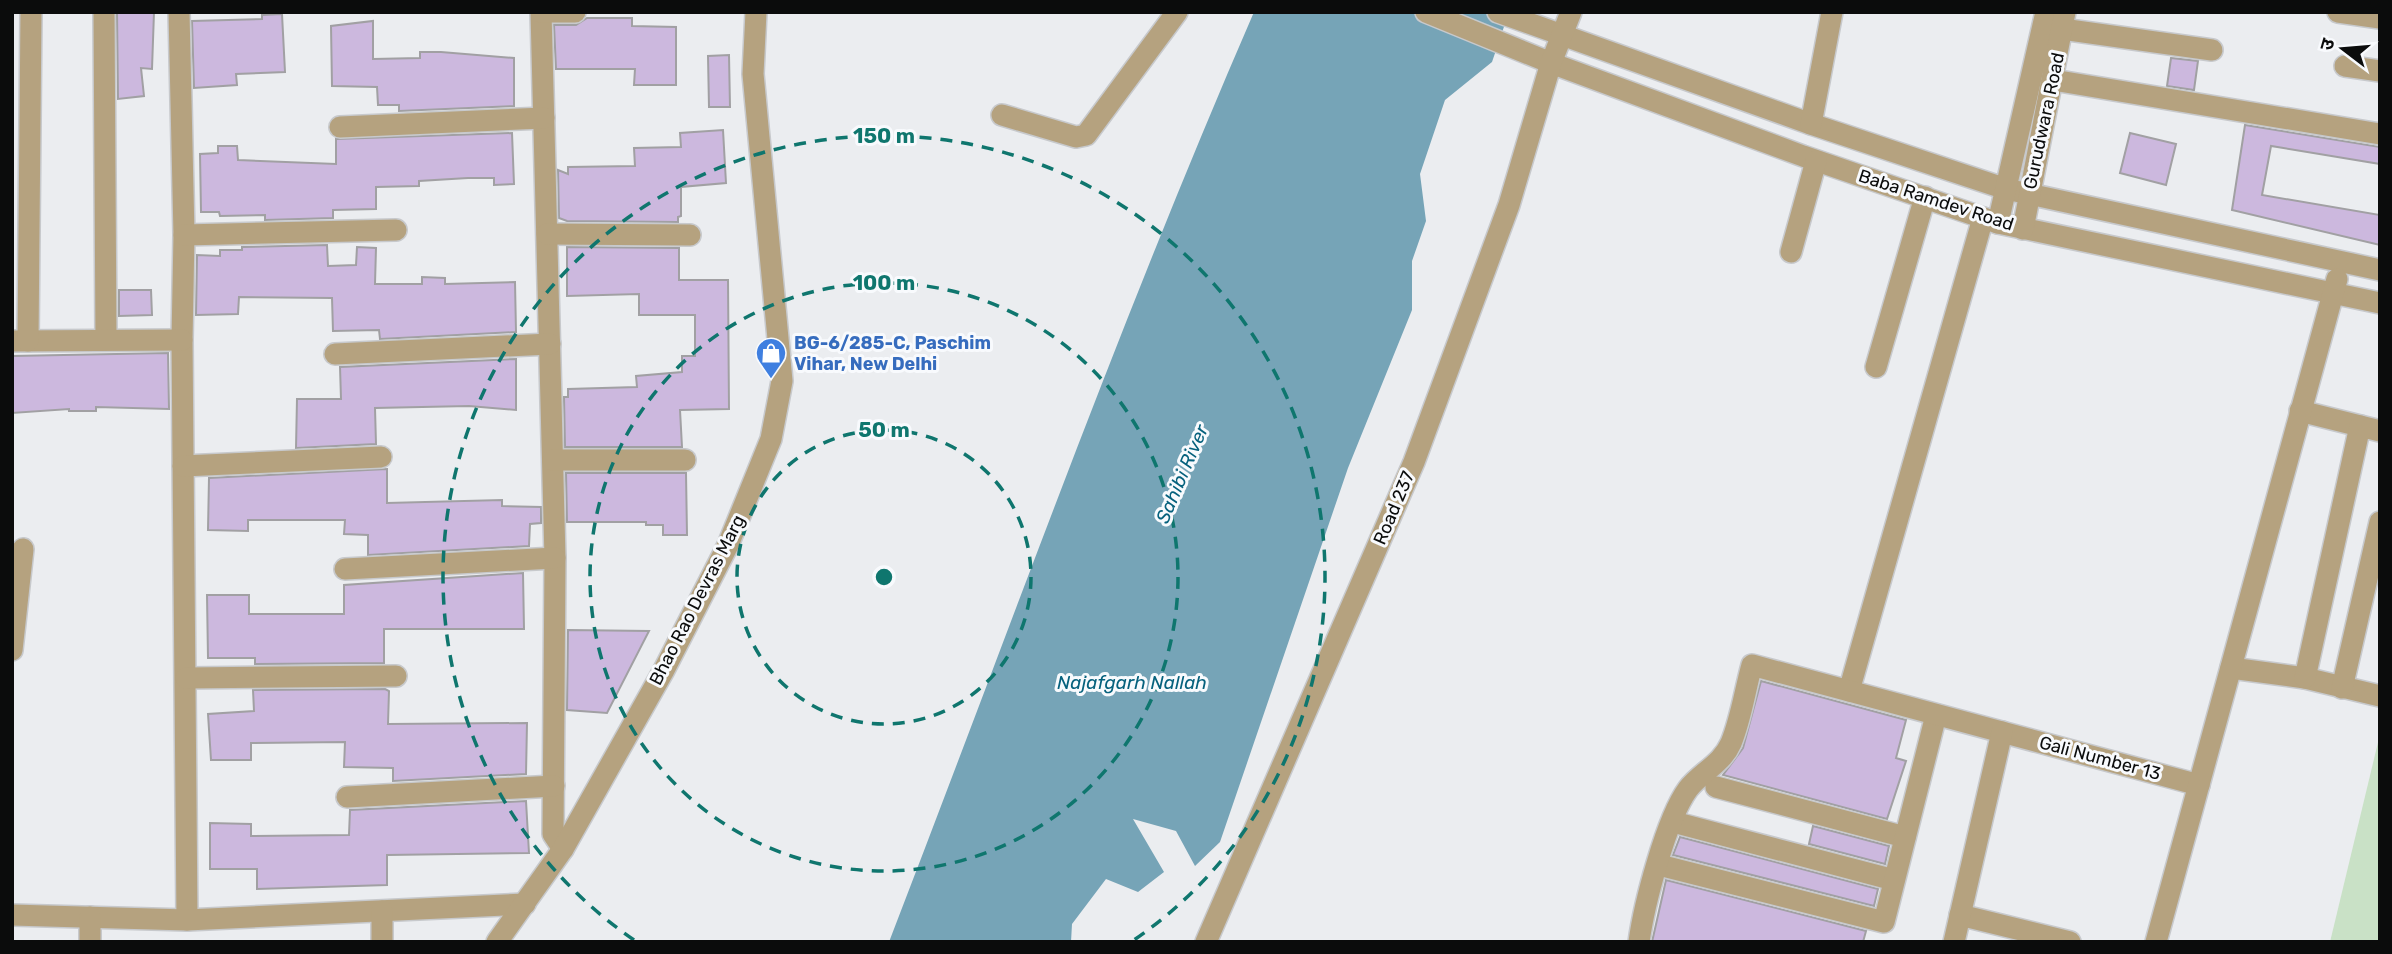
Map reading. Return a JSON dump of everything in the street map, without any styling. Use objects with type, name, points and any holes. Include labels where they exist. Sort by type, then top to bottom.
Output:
[{"type":"street","points":[[32,12],[22,50],[20,341],[182,340]]},
{"type":"street","points":[[104,12],[106,340]]},
{"type":"street","points":[[186,12],[179,12],[184,234],[182,340],[187,920]]},
{"type":"street","points":[[563,849],[553,834],[555,558],[541,12],[575,12]]},
{"type":"street","name":"Bhao Rao Devras Marg","points":[[498,942],[563,849],[728,545],[771,439],[782,381],[753,74],[756,12]]},
{"type":"street","points":[[1002,116],[1076,137],[1086,135],[1177,12]]},
{"type":"street","name":"Baba Ramdev Road","points":[[1426,12],[1551,63],[1816,161],[1991,220],[2022,229],[2380,303]]},
{"type":"street","name":"Road 237","points":[[1206,942],[1413,462],[1509,205],[1551,63],[1571,12]]},
{"type":"street","points":[[1811,124],[1832,12]]},
{"type":"street","name":"Gurudwara Road","points":[[1849,691],[1991,220],[2006,189],[2046,12]]},
{"type":"street","points":[[2338,12],[2380,18]]},
{"type":"street","points":[[1507,16],[1811,124],[2006,189],[2380,270]]},
{"type":"street","points":[[2064,21],[2212,50]]},
{"type":"street","name":"Gurudwara Road","points":[[2022,229],[2064,21]]},
{"type":"street","points":[[2346,66],[2380,71]]},
{"type":"street","points":[[2053,80],[2380,134]]},
{"type":"street","points":[[340,127],[544,118]]},
{"type":"street","points":[[1791,252],[1816,161]]},
{"type":"street","points":[[1876,367],[1925,197]]},
{"type":"street","points":[[184,234],[396,230]]},
{"type":"street","points":[[547,234],[690,234]]},
{"type":"street","points":[[2156,942],[2341,263]]},
{"type":"street","points":[[335,354],[550,344]]},
{"type":"street","points":[[2300,411],[2370,429],[2305,678]]},
{"type":"street","points":[[183,466],[381,457]]},
{"type":"street","points":[[553,460],[685,460]]},
{"type":"street","points":[[2342,688],[2380,522]]},
{"type":"street","points":[[12,650],[23,550]]},
{"type":"street","points":[[345,569],[555,558]]},
{"type":"street","name":"Gali Number 13","points":[[1639,942],[1655,870],[1681,802],[1693,783],[1707,774],[1730,744],[1752,665],[2199,785]]},
{"type":"street","points":[[2231,668],[2305,678],[2380,696]]},
{"type":"street","points":[[186,678],[396,676]]},
{"type":"street","points":[[1667,867],[1884,922],[1936,715]]},
{"type":"street","points":[[1954,942],[2002,732]]},
{"type":"street","points":[[347,797],[555,786]]},
{"type":"street","points":[[1716,787],[1905,838]]},
{"type":"street","points":[[1681,824],[1894,880]]},
{"type":"street","points":[[12,915],[187,920],[526,904]]},
{"type":"street","points":[[382,911],[382,942]]},
{"type":"street","points":[[1960,915],[2070,942]]},
{"type":"street","points":[[90,917],[90,942]]},
{"type":"green space","points":[[2380,734],[2380,942],[2330,942]]},
{"type":"water","name":"Najafgarh Nallah","points":[[1254,12],[1509,12],[1492,62],[1445,100],[1420,174],[1426,221],[1412,261],[1412,310],[1348,468],[1220,842],[1195,866],[1176,831],[1133,819],[1164,872],[1138,892],[1106,879],[1072,924],[1071,942],[889,942],[1112,359]]},
{"type":"building","points":[[117,12],[154,12],[152,69],[141,68],[144,96],[118,99]]},
{"type":"building","points":[[282,14],[285,72],[236,74],[237,85],[194,88],[192,21],[262,19],[262,15]]},
{"type":"building","points":[[587,18],[632,18],[632,26],[676,27],[676,85],[634,85],[635,69],[556,69],[554,25],[576,25]]},
{"type":"building","points":[[373,21],[373,59],[420,58],[420,52],[514,58],[514,106],[399,111],[399,105],[378,105],[377,87],[332,86],[331,26]]},
{"type":"building","points":[[729,55],[730,107],[709,107],[708,56]]},
{"type":"building","points":[[2171,58],[2198,61],[2194,90],[2167,86]]},
{"type":"building","points":[[2245,125],[2380,147],[2380,164],[2271,146],[2262,195],[2380,215],[2380,245],[2232,210]]},
{"type":"building","points":[[723,130],[726,183],[681,187],[681,216],[678,217],[678,222],[567,221],[559,218],[558,170],[568,174],[568,167],[635,166],[634,148],[681,147],[680,133]]},
{"type":"building","points":[[512,133],[514,184],[494,185],[494,178],[468,178],[419,181],[419,186],[376,187],[376,209],[333,210],[333,218],[265,220],[265,215],[220,216],[219,212],[201,212],[200,154],[218,153],[218,146],[237,146],[238,160],[336,164],[336,139]]},
{"type":"building","points":[[2130,133],[2176,144],[2166,185],[2120,173]]},
{"type":"building","points":[[327,245],[328,266],[356,265],[357,247],[376,248],[375,284],[422,284],[422,277],[445,278],[445,284],[515,282],[516,332],[380,339],[379,330],[333,331],[332,298],[239,297],[238,314],[196,315],[197,255],[220,256],[220,250],[242,250],[242,247]]},
{"type":"building","points":[[567,247],[679,248],[679,280],[728,280],[729,409],[680,410],[682,447],[565,447],[564,397],[568,397],[568,389],[637,387],[636,376],[682,372],[682,356],[695,356],[695,315],[639,315],[639,294],[567,296]]},
{"type":"building","points":[[119,290],[151,290],[152,315],[119,316]]},
{"type":"building","points":[[168,353],[169,409],[96,407],[96,411],[69,409],[12,413],[12,356]]},
{"type":"building","points":[[516,359],[516,410],[469,406],[375,408],[376,444],[296,448],[297,399],[341,399],[340,367]]},
{"type":"building","points":[[387,469],[387,503],[502,500],[502,506],[541,507],[541,523],[530,524],[529,546],[368,555],[368,535],[344,534],[345,520],[248,520],[248,531],[208,530],[209,478]]},
{"type":"building","points":[[566,473],[686,473],[687,535],[663,535],[663,525],[646,525],[646,522],[567,522]]},
{"type":"building","points":[[523,573],[524,629],[384,629],[384,663],[255,664],[255,658],[208,658],[207,595],[249,595],[249,614],[344,614],[344,585]]},
{"type":"building","points":[[568,630],[649,631],[607,713],[567,710]]},
{"type":"building","points":[[1761,681],[1906,720],[1896,758],[1906,761],[1887,819],[1723,775],[1743,748]]},
{"type":"building","points":[[253,690],[389,691],[388,724],[527,723],[526,774],[393,781],[393,768],[344,767],[345,742],[251,743],[251,760],[211,760],[208,714],[254,711]]},
{"type":"building","points":[[526,801],[529,853],[387,855],[387,885],[257,889],[257,869],[210,869],[210,823],[251,824],[251,836],[349,835],[350,810]]},
{"type":"building","points":[[1813,826],[1889,846],[1885,864],[1809,844]]},
{"type":"building","points":[[1680,837],[1878,889],[1874,906],[1673,855]]},
{"type":"building","points":[[1666,880],[1866,931],[1863,942],[1652,942]]},
{"type":"place","name":"BG-6/285-C, Paschim Vihar, New Delhi","points":[[771,380]]},
{"type":"water label","name":"Sahibi River","points":[[1182,474]]}]
